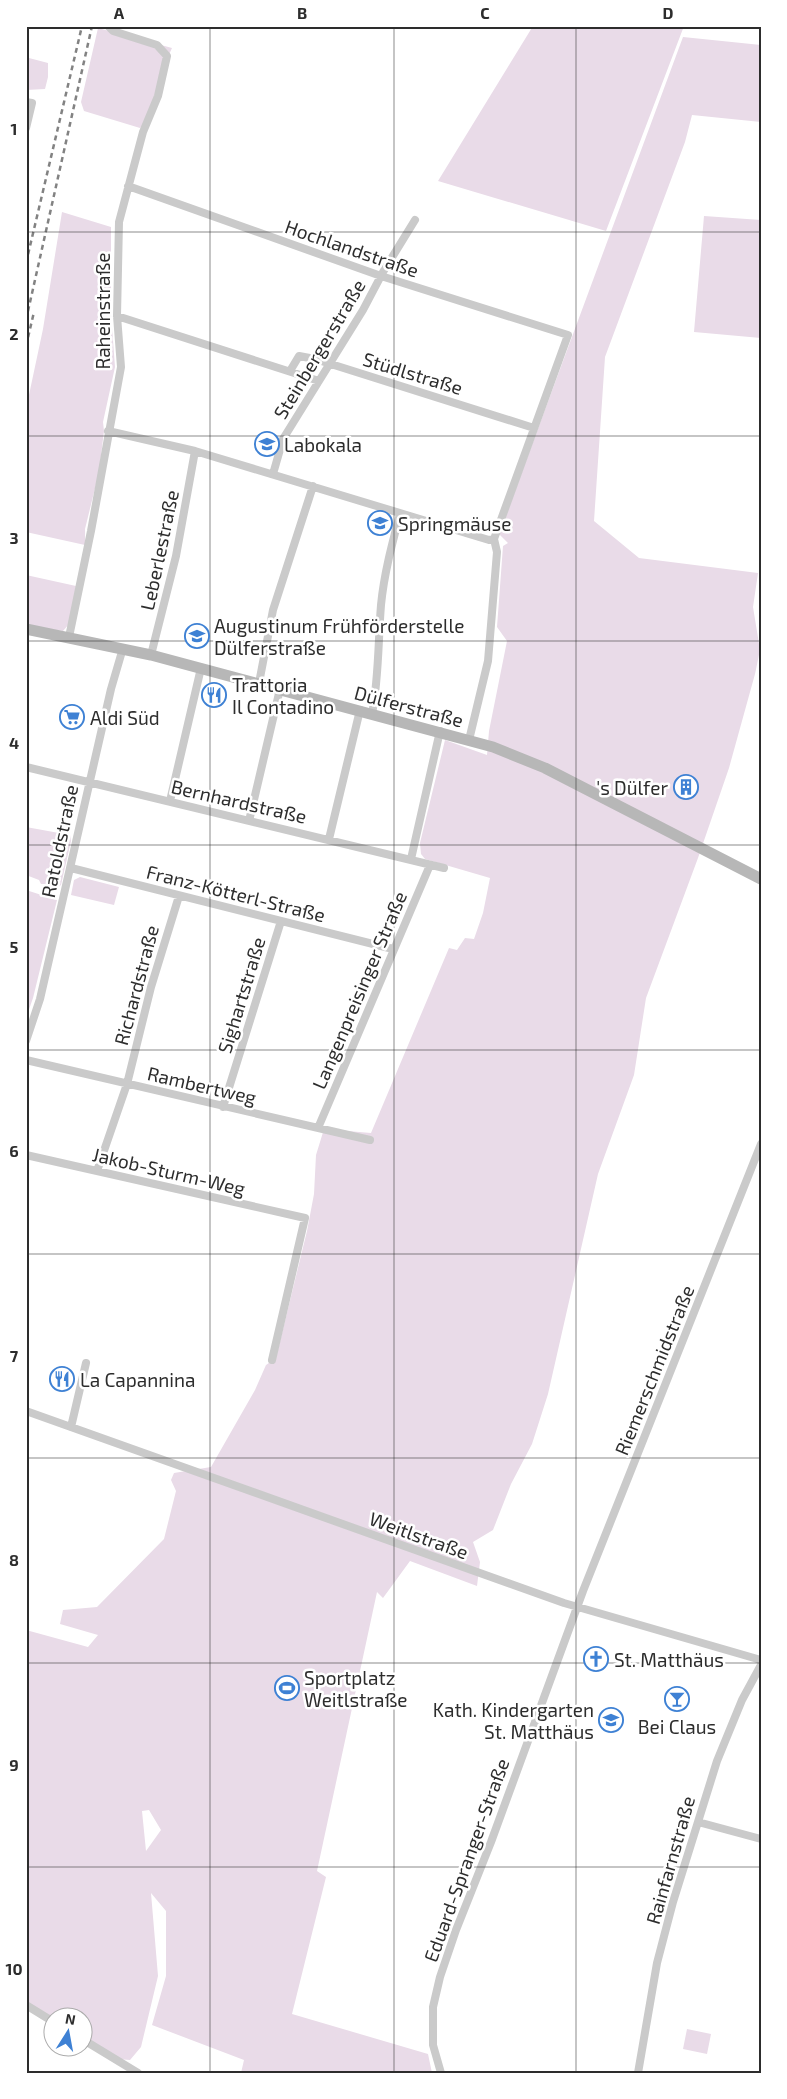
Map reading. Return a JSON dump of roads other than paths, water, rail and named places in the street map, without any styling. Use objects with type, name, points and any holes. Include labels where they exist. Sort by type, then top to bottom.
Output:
[{"type":"main road","name":"Dülferstraße","points":[[26,629],[151,654],[469,740],[546,768],[761,879]]},
{"type":"street","name":"Raheinstraße","points":[[69,637],[91,531],[121,367],[117,316],[119,222],[143,132],[158,96],[167,56],[157,45],[113,31],[108,26]]},
{"type":"street","points":[[26,102],[32,104],[26,128]]},
{"type":"street","name":"Hochlandstraße","points":[[128,186],[381,276],[568,335],[534,428]]},
{"type":"street","name":"Steinbergerstraße","points":[[273,474],[283,439],[363,310],[415,220]]},
{"type":"street","points":[[117,316],[318,381]]},
{"type":"street","name":"Stüdlstraße","points":[[290,371],[299,356],[534,428]]},
{"type":"street","points":[[469,740],[488,661],[496,552],[494,539],[534,428]]},
{"type":"street","points":[[108,431],[195,450],[400,514],[489,540],[494,539]]},
{"type":"street","name":"Leberlestraße","points":[[151,654],[176,556],[195,450]]},
{"type":"street","points":[[259,683],[273,610],[313,486]]},
{"type":"street","points":[[372,714],[378,677],[381,604],[389,558],[400,514]]},
{"type":"street","name":"Ratoldstraße","points":[[26,1041],[40,999],[111,689],[123,648]]},
{"type":"street","points":[[170,801],[201,668]]},
{"type":"street","points":[[249,821],[280,689]]},
{"type":"street","points":[[329,839],[360,710]]},
{"type":"street","points":[[411,859],[440,731]]},
{"type":"street","name":"Bernhardstraße","points":[[26,767],[444,868]]},
{"type":"street","name":"Langenpreisinger Straße","points":[[318,1128],[430,865]]},
{"type":"street","name":"Franz-Kötterl-Straße","points":[[70,868],[393,949]]},
{"type":"street","name":"Richardstraße","points":[[97,1171],[126,1084],[151,987],[179,896]]},
{"type":"street","name":"Sighartstraße","points":[[223,1107],[281,921]]},
{"type":"street","name":"Rambertweg","points":[[26,1060],[370,1140]]},
{"type":"street","name":"Riemerschmidstraße","points":[[577,1608],[761,1144]]},
{"type":"street","name":"Jakob-Sturm-Weg","points":[[26,1155],[305,1218],[272,1360]]},
{"type":"street","points":[[71,1427],[86,1363]]},
{"type":"street","name":"Weitlstraße","points":[[26,1411],[577,1608],[761,1660]]},
{"type":"street","name":"Eduard-Spranger-Straße","points":[[441,2073],[433,2045],[433,2007],[440,1977],[473,1883],[494,1833],[577,1608]]},
{"type":"street","name":"Rainfarnstraße","points":[[638,2073],[658,1963],[673,1902],[717,1761],[742,1700],[761,1665]]},
{"type":"street","points":[[698,1822],[761,1839]]},
{"type":"street","points":[[26,2005],[42,2015]]},
{"type":"street","points":[[92,2045],[138,2073]]},
{"type":"railway","points":[[26,263],[82,26]]},
{"type":"railway","points":[[26,320],[92,26]]},
{"type":"railway","points":[[26,346],[34,312]]},
{"type":"place","name":"Labokala","points":[[267,444]]},
{"type":"place","name":"Springmäuse","points":[[380,523]]},
{"type":"place","name":"Augustinum Frühförderstelle Dülferstraße","points":[[197,636]]},
{"type":"place","name":"Trattoria Il Contadino","points":[[214,695]]},
{"type":"place","name":"Aldi Süd","points":[[72,717]]},
{"type":"place","name":"'s Dülfer","points":[[686,787]]},
{"type":"place","name":"La Capannina","points":[[62,1379]]},
{"type":"place","name":"St. Matthäus","points":[[596,1659]]},
{"type":"place","name":"Sportplatz Weitlstraße","points":[[287,1688]]},
{"type":"place","name":"Bei Claus","points":[[677,1699]]},
{"type":"place","name":"Kath. Kindergarten St. Matthäus","points":[[611,1720]]}]
